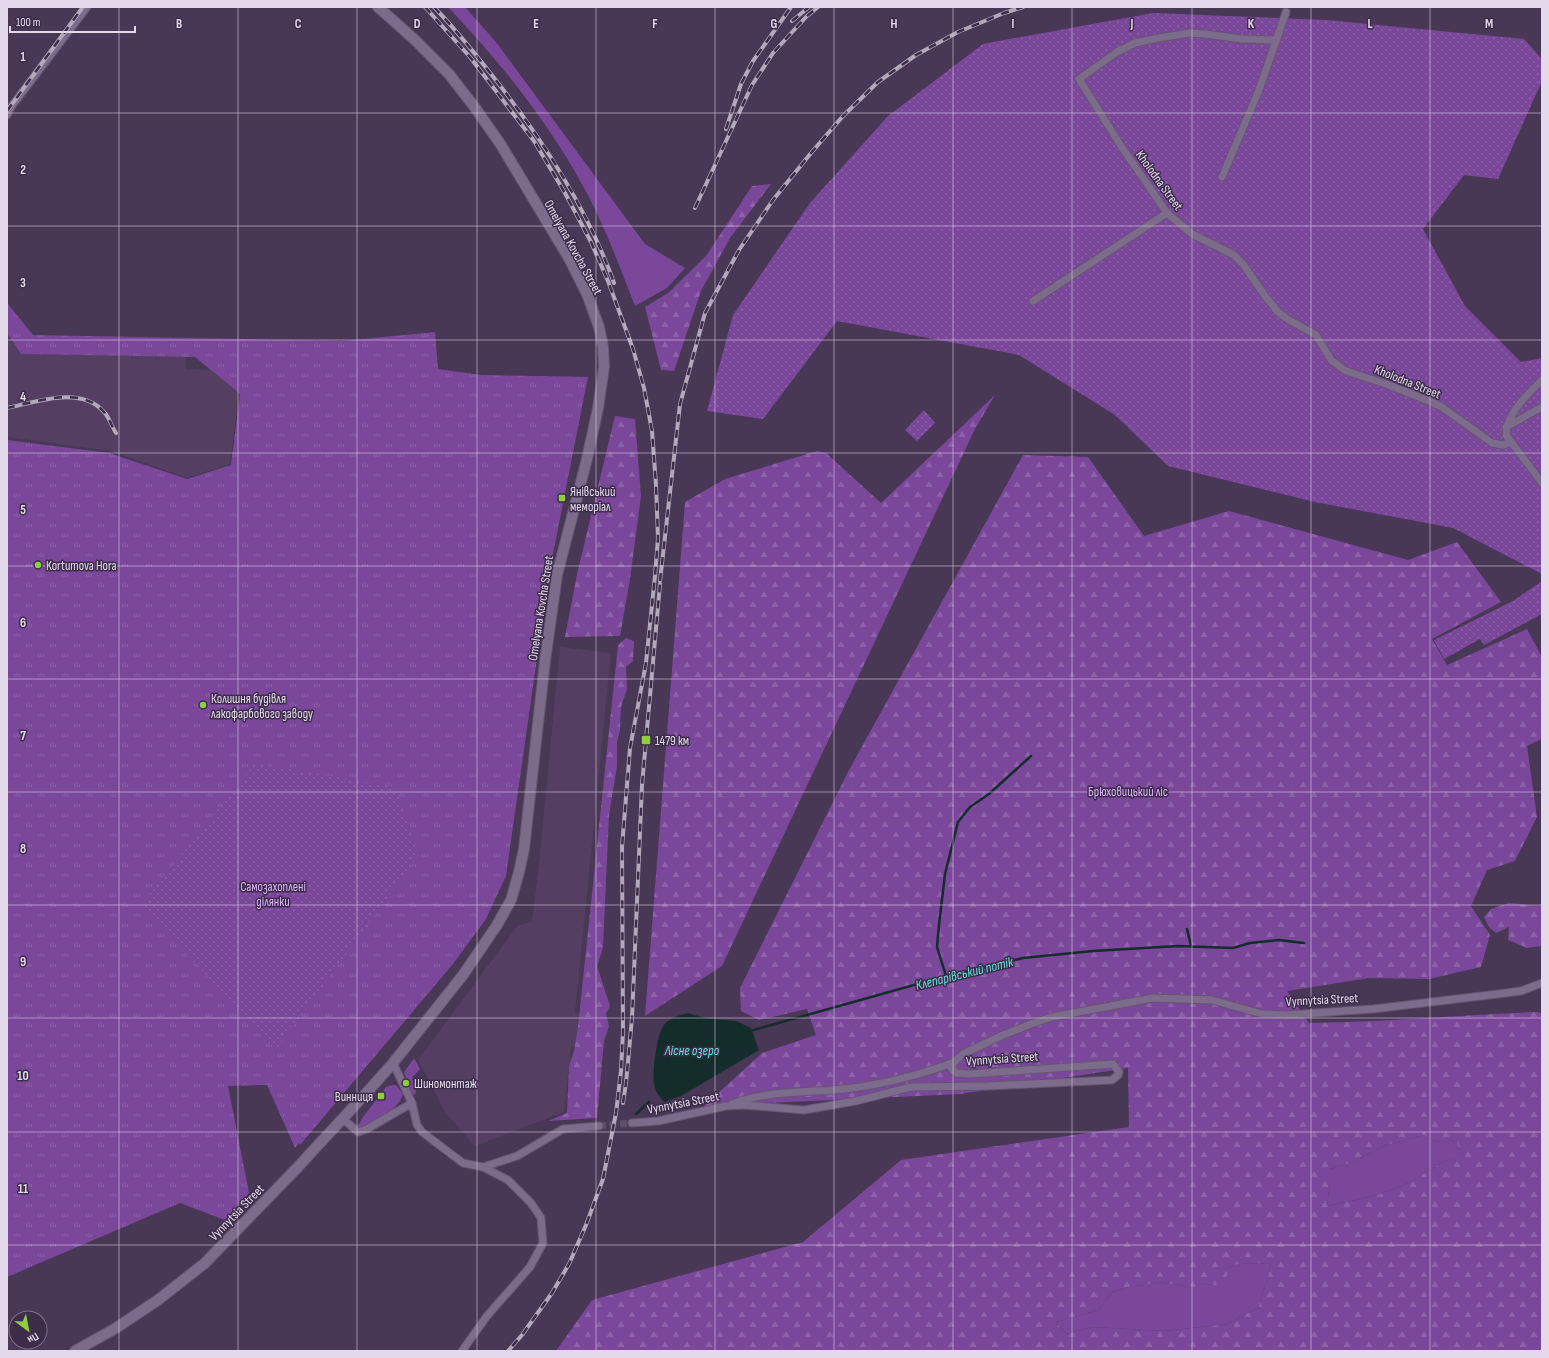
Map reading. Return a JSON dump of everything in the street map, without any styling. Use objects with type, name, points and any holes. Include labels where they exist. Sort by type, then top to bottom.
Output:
[{"type":"main road","name":"Omelyana Kovcha Street","points":[[378,7],[415,40],[449,74],[476,108],[501,145],[570,260],[587,294],[600,328],[603,347],[604,367],[598,408],[587,459],[557,575],[546,654],[524,849],[511,900],[497,925]]},
{"type":"main road","name":"Vynnytsia Street","points":[[75,1351],[116,1328],[158,1300],[205,1263],[343,1119],[393,1063],[463,975],[497,925]]},
{"type":"street","points":[[7,115],[9,106],[87,7]]},
{"type":"street","points":[[1222,177],[1259,90],[1286,12]]},
{"type":"street","name":"Kholodna Street","points":[[1276,40],[1242,39],[1205,34],[1190,34],[1158,38],[1135,43],[1117,52],[1079,78],[1122,146],[1168,213],[1192,234],[1234,256],[1243,264],[1278,312],[1316,335],[1331,360],[1346,371],[1386,384],[1430,401],[1492,443],[1503,445],[1511,442]]},
{"type":"street","points":[[1033,301],[1168,213]]},
{"type":"street","points":[[1542,380],[1528,394],[1506,427],[1506,435],[1542,483]]},
{"type":"street","points":[[1506,427],[1542,407]]},
{"type":"street","name":"Vynnytsia Street","points":[[632,1123],[658,1121],[726,1106],[804,1110],[856,1101],[911,1087],[988,1086],[1102,1082],[1112,1080],[1118,1075],[1119,1072],[1113,1064],[1108,1063],[962,1074],[956,1073],[952,1070],[952,1065],[963,1054],[1002,1035],[1045,1019],[1103,1006],[1153,998],[1212,1000],[1262,1014],[1287,1015],[1373,1009],[1492,995],[1521,991],[1542,983]]},
{"type":"street","points":[[726,1106],[744,1099],[772,1095],[845,1089],[906,1077],[954,1062]]},
{"type":"street","points":[[393,1063],[412,1103],[417,1125],[422,1132],[463,1163],[483,1167],[508,1180],[531,1203],[541,1218],[543,1243],[530,1267],[487,1316],[462,1351]]},
{"type":"street","points":[[343,1119],[358,1132],[367,1129],[412,1103]]},
{"type":"street","points":[[483,1167],[517,1156],[563,1129],[599,1126]]},
{"type":"shaded area","points":[[7,334],[21,354],[186,356],[186,369],[211,370],[239,394],[230,464],[187,478],[111,451],[7,437]]},
{"type":"shaded area","points":[[560,647],[611,653],[575,1013],[581,1014],[577,1046],[571,1046],[564,1112],[475,1146],[445,1112],[418,1060],[518,925],[532,922]]},
{"type":"green space","points":[[448,7],[465,7],[496,42],[645,244],[685,268],[667,288],[635,306],[598,215],[583,186],[554,138],[504,70]]},
{"type":"green space","points":[[1153,13],[1326,20],[1524,39],[1542,59],[1542,81],[1498,179],[1464,175],[1423,229],[1465,306],[1521,362],[1542,358],[1542,574],[1453,528],[1315,502],[1168,466],[1115,415],[1019,355],[837,321],[763,419],[707,411],[733,315],[810,203],[888,116],[983,44]]},
{"type":"green space","points":[[771,184],[730,238],[701,291],[674,371],[661,370],[645,307],[668,293],[706,256],[752,186]]},
{"type":"green space","points":[[8,304],[33,335],[342,341],[435,332],[438,369],[481,375],[588,377],[549,574],[506,876],[486,919],[453,964],[300,1145],[299,1143],[295,1148],[267,1085],[228,1086],[249,1193],[225,1220],[180,1203],[7,1277],[7,440],[109,453],[187,479],[231,465],[240,394],[195,357],[21,354],[7,333]]},
{"type":"green space","points":[[995,395],[975,429],[722,966],[645,1016],[685,502],[725,479],[817,451],[826,453],[881,503]]},
{"type":"green space","points":[[924,410],[935,423],[917,441],[905,430]]},
{"type":"green space","points":[[615,416],[635,419],[641,496],[630,579],[620,636],[565,637],[577,574]]},
{"type":"green space","name":"Брюховицький ліс","points":[[1023,455],[1088,457],[1144,536],[1229,511],[1408,560],[1457,542],[1501,602],[1432,639],[1447,665],[1527,629],[1542,657],[1542,739],[1527,746],[1537,817],[1515,861],[1487,870],[1471,906],[1490,935],[1481,967],[1429,979],[1369,978],[1287,991],[1309,1023],[1536,1012],[1542,1013],[1542,1351],[556,1351],[592,1300],[803,1242],[901,1160],[1129,1127],[1128,1068],[960,1094],[704,1106],[762,1053],[816,1035],[807,1009],[759,1020],[741,1011],[740,988],[849,770]],"holes":[[[1424,1135],[1436,1142],[1456,1140],[1461,1153],[1466,1155],[1460,1163],[1451,1158],[1402,1186],[1374,1196],[1327,1206],[1330,1169],[1356,1161],[1383,1146]],[[1271,1263],[1269,1275],[1258,1308],[1227,1324],[1165,1331],[1092,1327],[1066,1334],[1056,1322],[1098,1310],[1112,1292],[1132,1286],[1147,1285],[1157,1282],[1194,1287],[1204,1283],[1215,1286],[1227,1276],[1229,1267],[1238,1264]]]},
{"type":"green space","points":[[1542,581],[1542,614],[1484,645],[1480,639],[1444,659],[1434,640],[1513,601]]},
{"type":"green space","points":[[626,638],[634,641],[633,661],[626,667],[627,689],[621,707],[620,730],[617,742],[617,766],[609,815],[603,948],[597,966],[610,1006],[606,1014],[609,1026],[604,1041],[597,1118],[548,1121],[567,1113],[569,1066],[574,1051],[578,1027],[618,645]]},
{"type":"green space","name":"Самозахоплені ділянки","points":[[255,763],[395,787],[419,855],[276,1050],[141,905]]},
{"type":"green space","points":[[1509,903],[1534,906],[1542,905],[1542,946],[1527,948],[1508,940],[1509,927],[1496,933],[1489,927],[1484,917],[1491,909]]},
{"type":"green space","points":[[414,1058],[420,1069],[412,1078],[416,1092],[415,1095],[409,1088],[404,1072]]},
{"type":"green space","points":[[396,1085],[403,1094],[392,1110],[362,1128],[357,1127],[386,1087]]},
{"type":"green space","points":[[1424,1135],[1436,1142],[1456,1140],[1461,1153],[1467,1155],[1460,1163],[1451,1158],[1402,1186],[1374,1196],[1327,1206],[1330,1169],[1356,1161],[1383,1146]]},
{"type":"green space","points":[[1271,1263],[1269,1275],[1258,1308],[1227,1324],[1165,1331],[1092,1327],[1066,1334],[1056,1322],[1098,1310],[1112,1292],[1132,1286],[1147,1285],[1157,1282],[1194,1287],[1204,1283],[1215,1286],[1229,1267],[1238,1264]]},
{"type":"water","name":"Лісне озеро","points":[[688,1013],[705,1018],[736,1021],[751,1028],[759,1050],[681,1096],[664,1102],[656,1091],[654,1078],[655,1055],[658,1039],[662,1028],[667,1022],[677,1016]]},
{"type":"waterway","points":[[946,976],[937,947],[945,874],[958,822],[970,807],[989,794],[1031,756]]},
{"type":"waterway","points":[[1187,929],[1191,946]]},
{"type":"waterway","name":"Клепарівський потік","points":[[750,1031],[946,976],[1023,958],[1093,951],[1178,946],[1233,948],[1250,943],[1279,940],[1304,943]]},
{"type":"waterway","name":"Клепарівський потік","points":[[636,1114],[649,1102]]},
{"type":"tunnel","points":[[599,1126],[632,1123]]},
{"type":"railway","points":[[7,111],[83,7]]},
{"type":"railway","points":[[425,7],[470,57],[534,141],[565,193],[591,242],[608,281],[633,349],[644,388],[652,431],[656,485],[658,538],[655,576],[646,663],[630,748],[622,847],[623,1031],[621,1071],[616,1113],[603,1179],[586,1225],[569,1264],[552,1293],[522,1335],[508,1351]]},
{"type":"railway","points":[[434,7],[449,23],[510,98],[545,148],[590,227],[614,283]]},
{"type":"railway","points":[[726,129],[741,84],[753,61],[791,7]]},
{"type":"railway","points":[[792,21],[809,7]]},
{"type":"railway","points":[[695,208],[752,85],[773,53],[806,17],[818,7]]},
{"type":"railway","points":[[660,581],[680,404],[705,313],[739,250],[773,200],[811,153],[843,116],[878,82],[916,55],[958,32],[1004,13],[1023,7]]},
{"type":"railway","points":[[7,408],[58,398],[71,397],[83,399],[94,404],[104,412],[116,433]]},
{"type":"railway","points":[[623,1103],[632,1018],[642,785],[660,584]]},
{"type":"place","name":"Янівський меморіал","points":[[562,498]]},
{"type":"place","name":"Kortumova Hora","points":[[38,565]]},
{"type":"place","name":"Колишня будівля лакофарбового заводу","points":[[203,705]]},
{"type":"place","name":"1479 км","points":[[646,740]]},
{"type":"place","name":"Шиномонтаж","points":[[406,1083]]},
{"type":"place","name":"Винниця","points":[[381,1096]]}]
